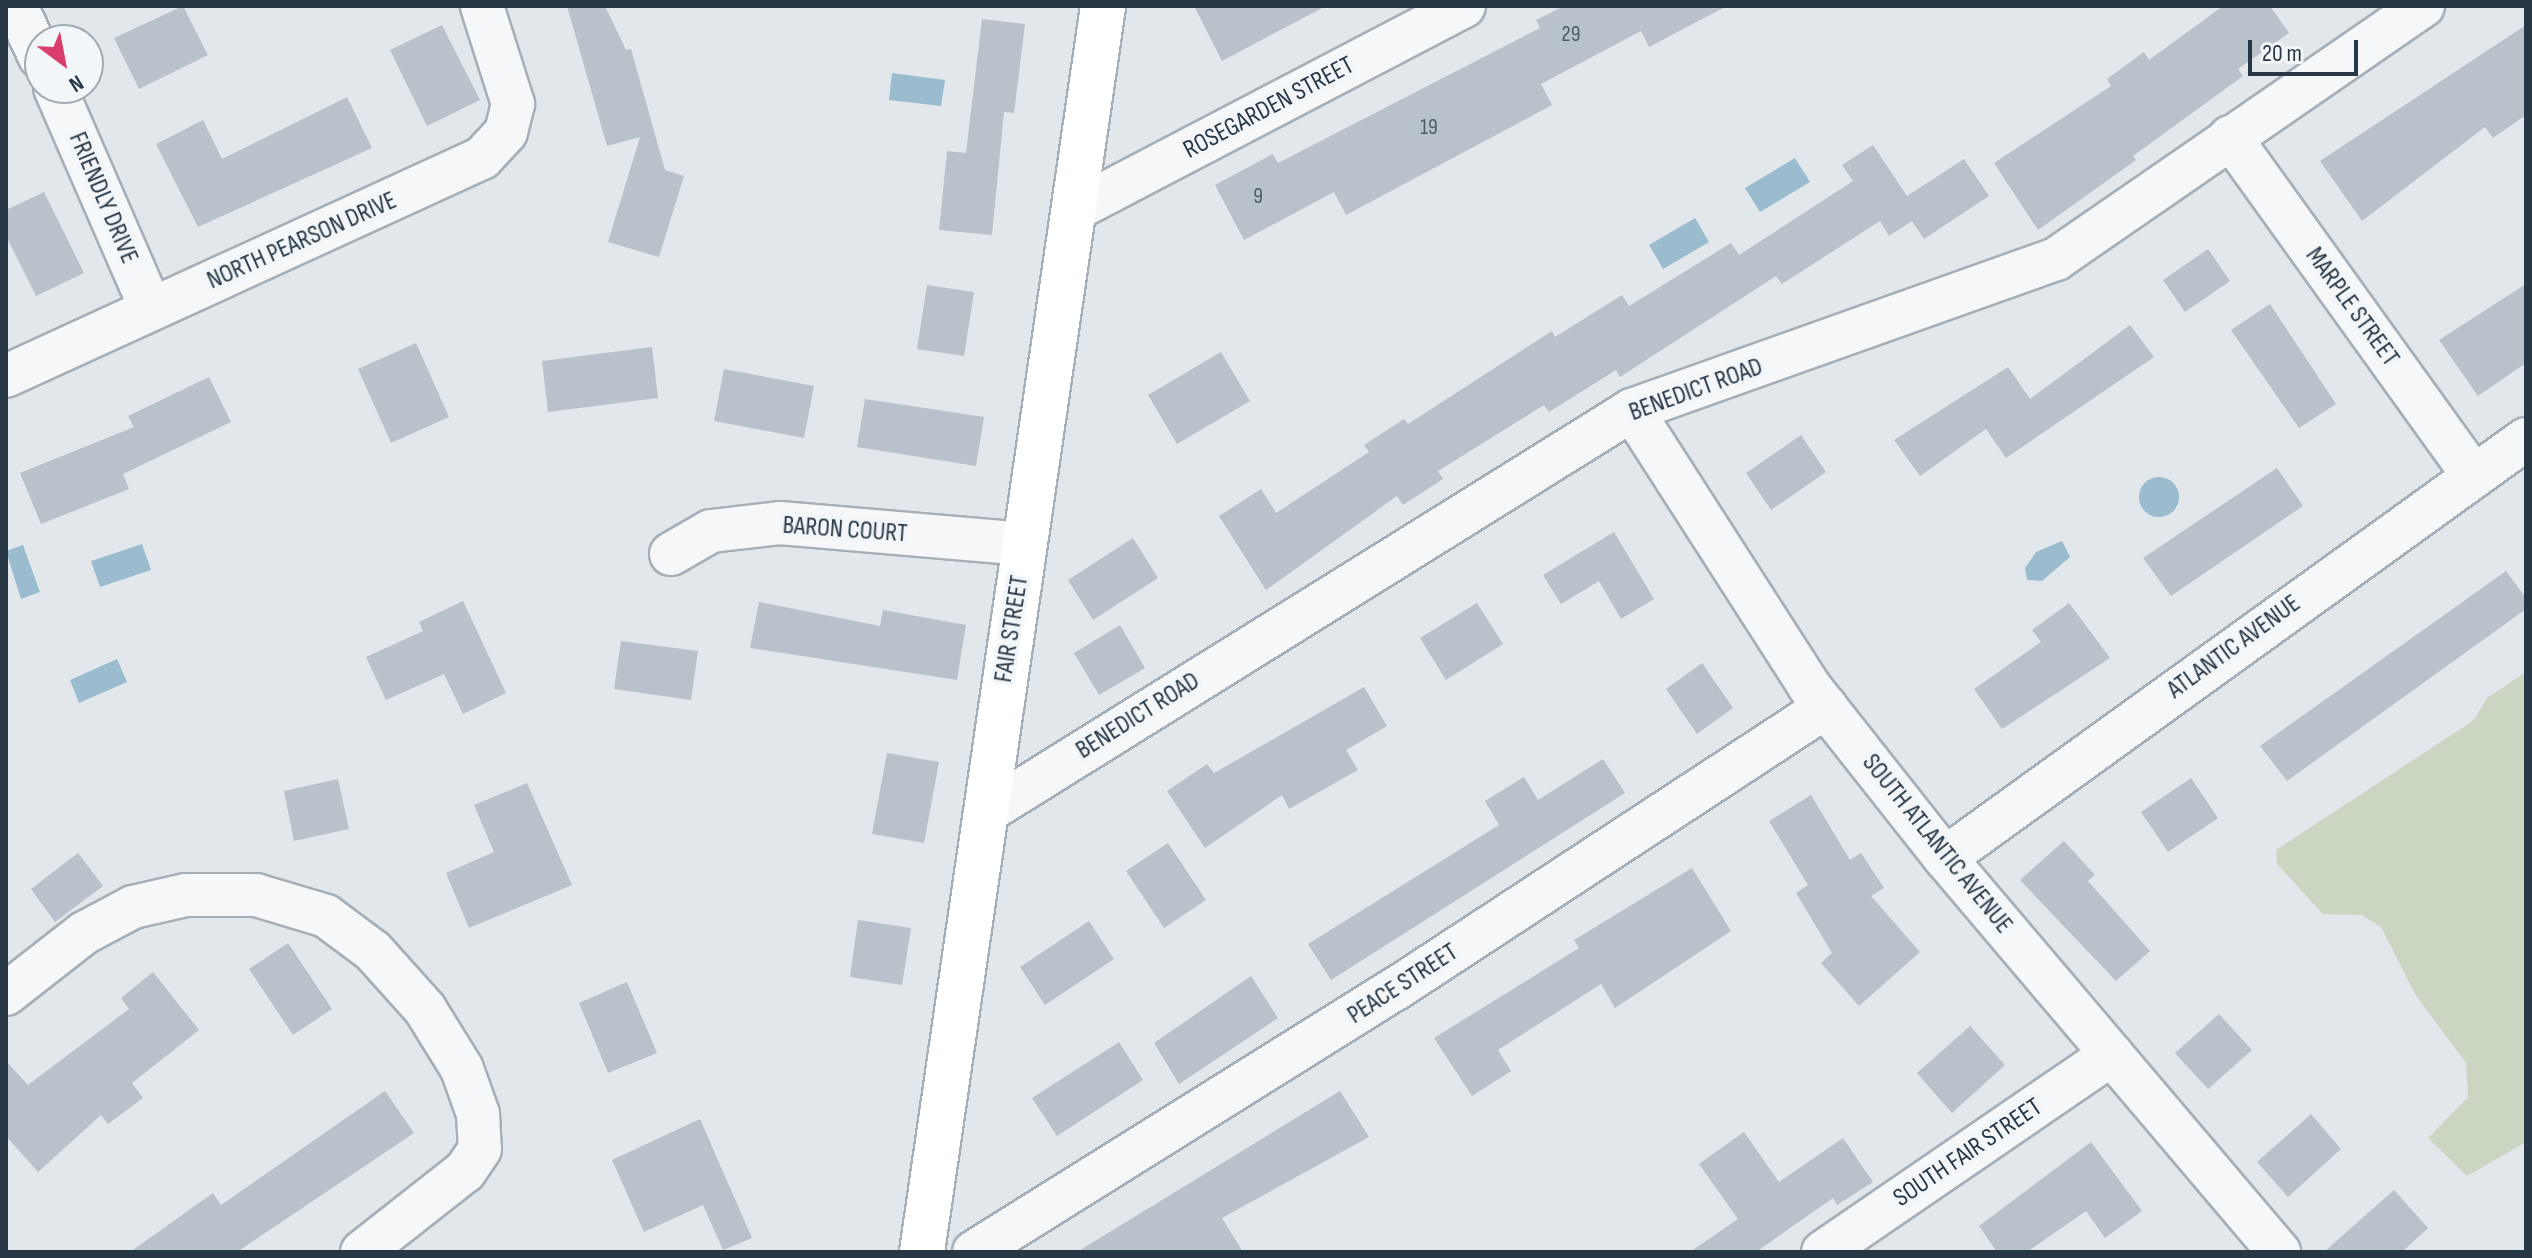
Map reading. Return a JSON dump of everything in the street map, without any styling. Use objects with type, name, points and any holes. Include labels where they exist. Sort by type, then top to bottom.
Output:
[{"type":"street","name":"FAIR STREET","points":[[922,1252],[1103,6]]},
{"type":"street","name":"ROSEGARDEN STREET","points":[[1074,210],[1464,6]]},
{"type":"street","name":"BENEDICT ROAD","points":[[985,813],[1632,410],[2056,259],[2423,6]]},
{"type":"street","name":"NORTH PEARSON DRIVE","points":[[6,376],[482,158],[506,132],[513,104],[489,25]]},
{"type":"street","name":"FRIENDLY DRIVE","points":[[62,104],[151,309]]},
{"type":"street","name":"MARPLE STREET","points":[[2230,137],[2474,476]]},
{"type":"street","name":"SOUTH ATLANTIC AVENUE","points":[[1632,410],[1826,707],[1945,858],[2279,1252]]},
{"type":"street","name":"ATLANTIC AVENUE","points":[[1945,858],[2526,439]]},
{"type":"street","name":"BARON COURT","points":[[671,554],[711,531],[780,523],[1025,544]]},
{"type":"street","name":"PEACE STREET","points":[[974,1252],[1384,997],[1826,707]]},
{"type":"street","points":[[6,994],[84,933],[133,907],[186,895],[256,895],[326,916],[373,951],[425,1009],[462,1069],[478,1114],[480,1149],[457,1179],[362,1252]]},
{"type":"street","name":"SOUTH FAIR STREET","points":[[1823,1252],[2112,1054]]},
{"type":"green space","points":[[2526,672],[2526,1142],[2467,1176],[2428,1138],[2468,1097],[2466,1063],[2415,994],[2381,927],[2362,915],[2323,914],[2277,864],[2276,850],[2474,720],[2487,698]]},
{"type":"water","points":[[892,73],[945,80],[941,106],[889,100]]},
{"type":"water","points":[[1795,158],[1810,182],[1760,212],[1745,188]]},
{"type":"water","points":[[1695,218],[1709,242],[1663,269],[1649,245]]},
{"type":"water","points":[[2159,477],[2173,483],[2179,497],[2173,511],[2159,517],[2145,511],[2139,497],[2145,483]]},
{"type":"water","points":[[2062,541],[2070,557],[2042,581],[2027,580],[2025,568],[2036,552]]},
{"type":"water","points":[[142,544],[151,570],[100,587],[91,561]]},
{"type":"water","points":[[23,545],[40,592],[21,599],[6,551]]},
{"type":"water","points":[[117,659],[127,682],[79,703],[70,680]]},
{"type":"building","points":[[183,6],[208,55],[139,89],[114,38]]},
{"type":"building","points":[[567,6],[605,6],[626,50],[631,49],[665,170],[684,176],[659,257],[608,242],[640,137],[607,146]]},
{"type":"building","points":[[1194,6],[1326,6],[1222,61]]},
{"type":"building","points":[[1564,6],[1727,6],[1649,47],[1641,31],[1541,84],[1552,105],[1346,215],[1334,192],[1244,240],[1215,185],[1273,154],[1278,163],[1540,28],[1536,20]]},
{"type":"building","points":[[2223,6],[2270,6],[2289,33],[2238,69],[2243,76],[2133,156],[2136,160],[2038,230],[1994,163],[2111,86],[2107,79],[2144,52],[2149,60]]},
{"type":"building","points":[[982,19],[1025,24],[1014,113],[1004,112],[992,235],[939,230],[947,151],[966,153]]},
{"type":"building","points":[[442,25],[480,100],[427,126],[390,50]]},
{"type":"building","points":[[2526,25],[2526,115],[2493,138],[2485,127],[2362,221],[2320,161]]},
{"type":"building","points":[[347,97],[372,148],[198,227],[156,144],[203,120],[222,159]]},
{"type":"building","points":[[1873,145],[1907,196],[1964,159],[1989,196],[1924,239],[1912,221],[1889,236],[1880,221],[1782,284],[1776,276],[1620,377],[1616,370],[1549,412],[1544,405],[1438,471],[1443,479],[1403,505],[1397,496],[1266,590],[1219,516],[1261,489],[1276,513],[1369,452],[1364,445],[1404,419],[1408,424],[1552,331],[1555,337],[1622,295],[1629,306],[1731,243],[1739,255],[1853,181],[1842,165]]},
{"type":"building","points":[[44,192],[84,273],[36,296],[6,236],[6,210]]},
{"type":"building","points":[[2208,249],[2230,281],[2185,312],[2163,280]]},
{"type":"building","points":[[2526,284],[2526,363],[2478,396],[2439,340]]},
{"type":"building","points":[[927,285],[974,292],[964,356],[917,349]]},
{"type":"building","points":[[2270,304],[2336,404],[2299,428],[2231,330]]},
{"type":"building","points":[[2130,325],[2154,357],[2006,458],[1986,429],[1920,476],[1894,440],[2008,367],[2030,399]]},
{"type":"building","points":[[416,343],[449,417],[391,443],[358,369]]},
{"type":"building","points":[[652,347],[658,398],[548,412],[542,361]]},
{"type":"building","points":[[1221,352],[1250,401],[1177,444],[1148,395]]},
{"type":"building","points":[[724,369],[814,386],[804,438],[714,421]]},
{"type":"building","points":[[209,377],[231,422],[123,474],[129,489],[41,524],[20,473],[134,427],[128,416]]},
{"type":"building","points":[[865,399],[984,417],[976,466],[857,447]]},
{"type":"building","points":[[1801,435],[1826,472],[1771,510],[1746,473]]},
{"type":"building","points":[[2277,468],[2303,506],[2171,596],[2143,558]]},
{"type":"building","points":[[1614,532],[1654,599],[1621,619],[1599,581],[1561,604],[1543,575]]},
{"type":"building","points":[[1133,538],[1158,578],[1093,620],[1068,580]]},
{"type":"building","points":[[2506,571],[2526,598],[2526,609],[2287,781],[2260,746]]},
{"type":"building","points":[[463,601],[506,693],[463,714],[444,674],[386,700],[366,657],[423,631],[419,622]]},
{"type":"building","points":[[759,602],[880,626],[883,610],[966,625],[957,680],[750,648]]},
{"type":"building","points":[[1477,603],[1503,644],[1446,680],[1420,638]]},
{"type":"building","points":[[2069,603],[2110,658],[2002,729],[1974,689],[2041,642],[2032,630]]},
{"type":"building","points":[[1120,625],[1145,668],[1099,695],[1074,653]]},
{"type":"building","points":[[621,641],[698,651],[691,700],[614,689]]},
{"type":"building","points":[[1702,663],[1733,708],[1697,734],[1666,689]]},
{"type":"building","points":[[1364,687],[1387,726],[1346,750],[1358,770],[1289,809],[1282,795],[1205,848],[1167,791],[1207,764],[1214,773]]},
{"type":"building","points":[[887,753],[939,762],[924,843],[872,834]]},
{"type":"building","points":[[1603,759],[1625,793],[1331,980],[1308,944],[1499,825],[1485,801],[1524,777],[1538,800]]},
{"type":"building","points":[[2191,778],[2218,818],[2168,852],[2141,812]]},
{"type":"building","points":[[338,779],[349,829],[294,841],[284,791]]},
{"type":"building","points":[[527,783],[572,885],[469,928],[446,873],[494,852],[474,805]]},
{"type":"building","points":[[1811,795],[1850,860],[1861,853],[1884,888],[1871,896],[1920,952],[1859,1006],[1821,963],[1832,953],[1796,893],[1808,885],[1769,821]]},
{"type":"building","points":[[2064,841],[2095,875],[2088,881],[2150,951],[2116,981],[2020,880]]},
{"type":"building","points":[[1168,843],[1206,900],[1164,928],[1126,871]]},
{"type":"building","points":[[78,853],[103,886],[55,922],[31,889]]},
{"type":"building","points":[[1692,868],[1731,931],[1615,1008],[1601,984],[1498,1050],[1511,1071],[1472,1096],[1434,1038],[1579,948],[1574,940]]},
{"type":"building","points":[[858,920],[911,928],[902,985],[850,977]]},
{"type":"building","points":[[1089,921],[1114,959],[1045,1005],[1020,967]]},
{"type":"building","points":[[288,943],[332,1009],[293,1035],[249,969]]},
{"type":"building","points":[[153,972],[199,1030],[132,1083],[143,1098],[108,1124],[101,1115],[38,1172],[6,1136],[6,1061],[28,1085],[129,1009],[121,998]]},
{"type":"building","points":[[1251,976],[1278,1018],[1179,1084],[1154,1043]]},
{"type":"building","points":[[627,982],[657,1053],[608,1073],[579,1003]]},
{"type":"building","points":[[2219,1014],[2252,1050],[2208,1089],[2175,1053]]},
{"type":"building","points":[[1970,1026],[2005,1065],[1952,1113],[1917,1073]]},
{"type":"building","points":[[1119,1042],[1143,1080],[1057,1136],[1032,1098]]},
{"type":"building","points":[[385,1091],[414,1133],[237,1252],[130,1252],[213,1193],[221,1205]]},
{"type":"building","points":[[1340,1091],[1369,1137],[1222,1218],[1243,1252],[1077,1252]]},
{"type":"building","points":[[2311,1114],[2341,1149],[2288,1197],[2257,1162]]},
{"type":"building","points":[[700,1119],[752,1238],[723,1250],[703,1205],[644,1232],[612,1160]]},
{"type":"building","points":[[1744,1132],[1779,1182],[1843,1138],[1873,1182],[1837,1205],[1833,1198],[1756,1252],[1690,1252],[1738,1219],[1699,1164]]},
{"type":"building","points":[[2091,1142],[2142,1211],[2105,1238],[2086,1211],[2027,1252],[1997,1252],[1979,1226]]},
{"type":"building","points":[[2394,1190],[2428,1228],[2402,1252],[2324,1252]]}]
